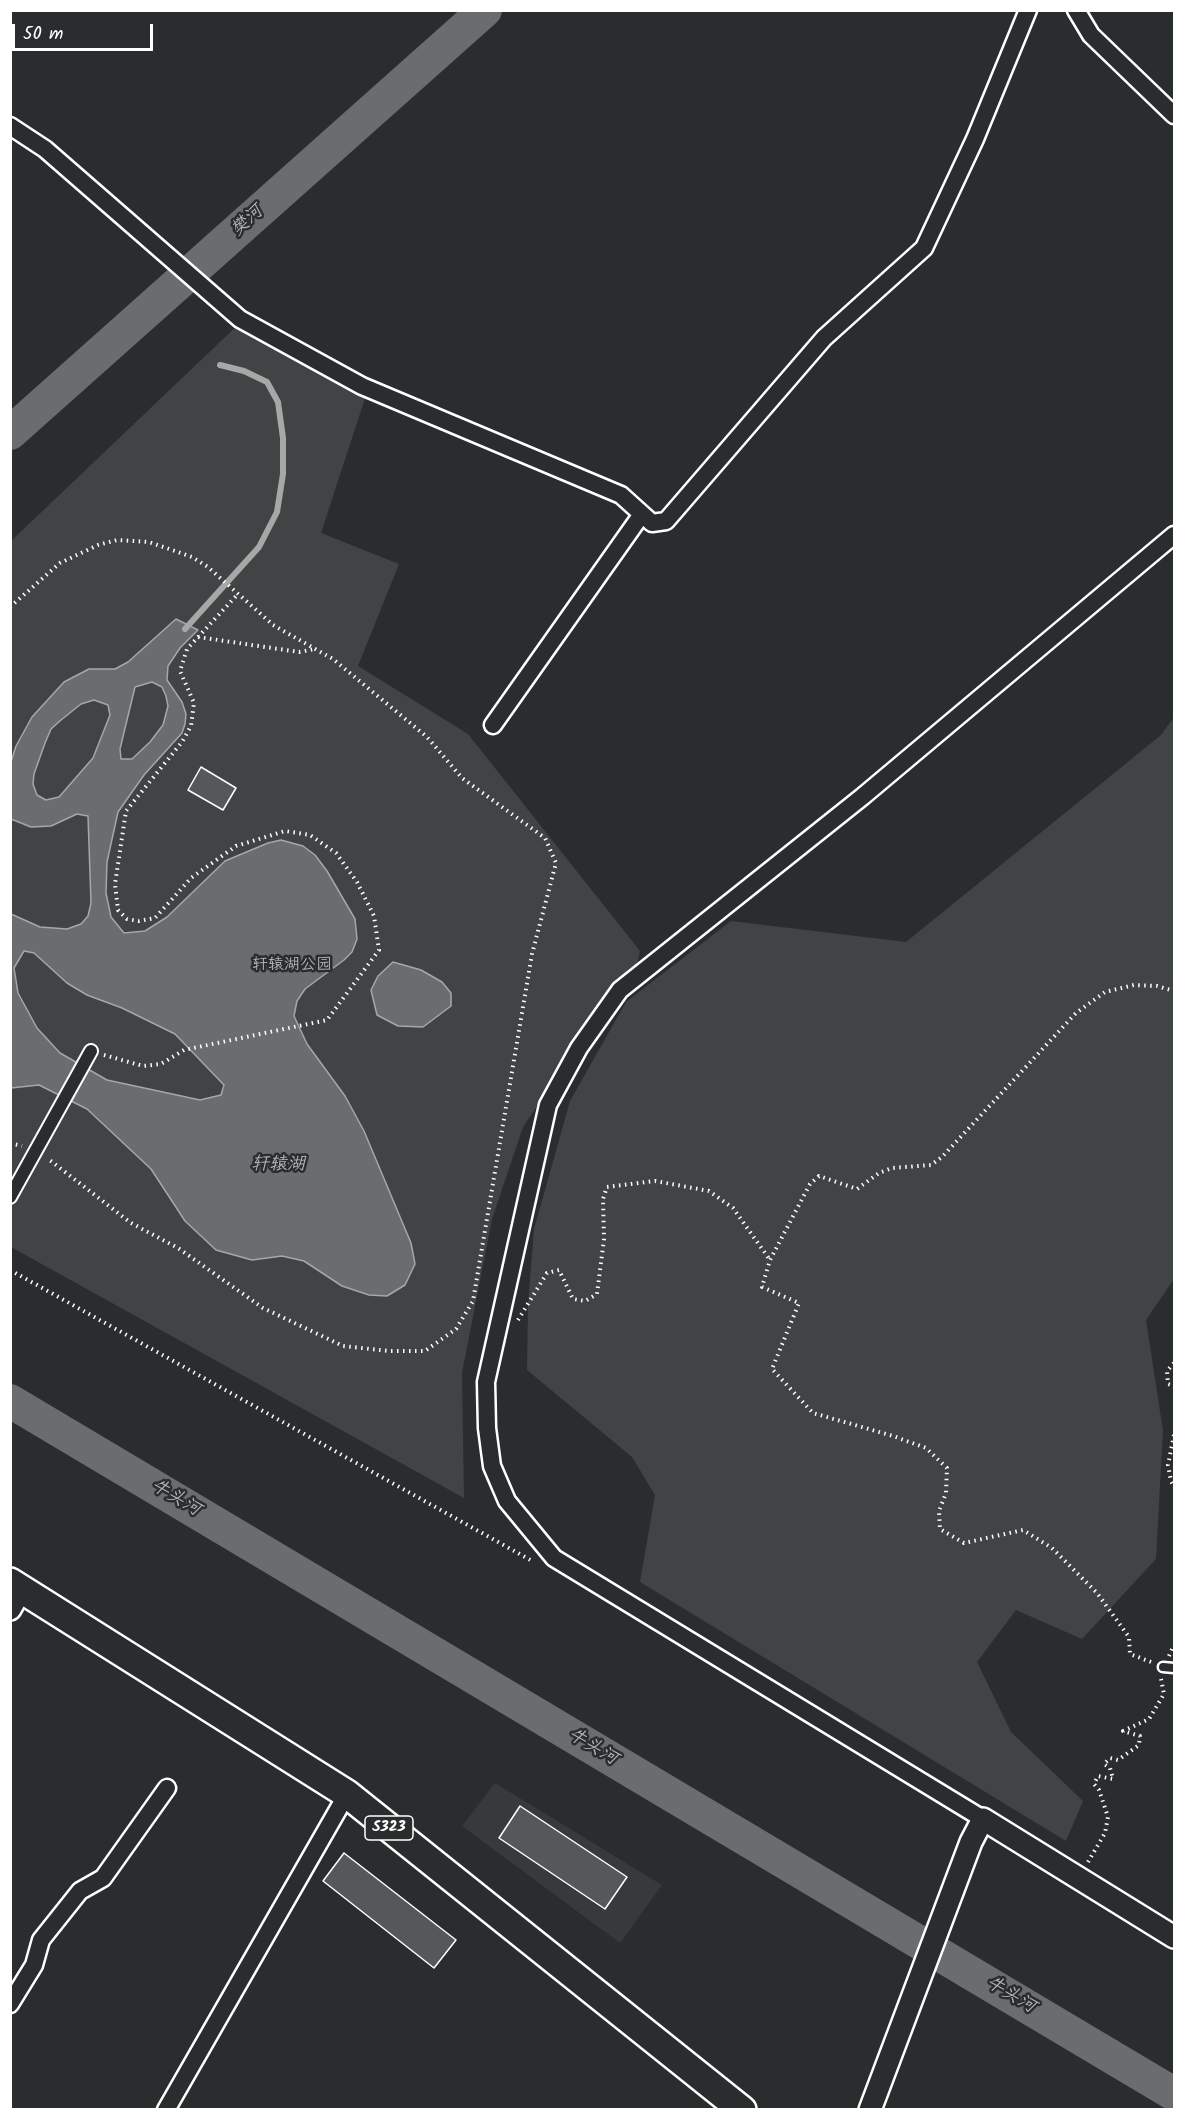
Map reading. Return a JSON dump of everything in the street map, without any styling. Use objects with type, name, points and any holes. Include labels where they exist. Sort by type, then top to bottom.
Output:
[{"type":"main road","name":"S323","points":[[14,1593],[347,1794],[742,2109]]},
{"type":"street","points":[[10,126],[45,149],[240,319],[362,386],[621,495],[652,523],[666,521],[824,338],[924,248],[975,139],[1028,10]]},
{"type":"street","points":[[1076,10],[1091,35],[1174,115]]},
{"type":"street","points":[[493,725],[642,514]]},
{"type":"street","points":[[1174,535],[862,796],[620,990],[579,1048],[548,1105],[486,1382],[487,1428],[492,1466],[507,1501],[555,1558],[1174,1937]]},
{"type":"street","points":[[10,1197],[92,1051]]},
{"type":"street","points":[[10,2004],[34,1965],[41,1940],[80,1891],[103,1878],[167,1788]]},
{"type":"street","points":[[166,2109],[347,1794]]},
{"type":"street","points":[[870,2109],[971,1842],[983,1819]]},
{"type":"lane","points":[[1163,1667],[1174,1668]]},
{"type":"path","points":[[10,607],[60,563],[98,545],[117,540],[149,542],[192,557],[208,567],[232,591],[273,625],[333,658],[427,737],[462,778],[545,838],[556,863],[532,954],[473,1300],[456,1329],[425,1350],[389,1351],[343,1346],[263,1308],[178,1248],[131,1223],[36,1150],[10,1143]]},
{"type":"path","points":[[92,1051],[143,1066],[161,1064],[184,1050],[327,1020],[379,950],[374,916],[357,882],[336,853],[310,835],[285,831],[236,846],[191,878],[155,918],[139,921],[127,919],[118,910],[115,884],[126,811],[182,742],[191,726],[194,703],[180,672],[186,649],[237,595]]},
{"type":"path","points":[[197,637],[299,652],[316,649]]},
{"type":"path","points":[[1163,1667],[1130,1654],[1129,1637],[1097,1593],[1052,1548],[1023,1530],[964,1543],[940,1529],[939,1511],[946,1492],[947,1468],[926,1448],[813,1413],[772,1369],[799,1303],[762,1287],[770,1260],[810,1184],[819,1176],[857,1189],[879,1173],[892,1168],[931,1165],[942,1157],[1076,1013],[1105,992],[1134,985],[1157,986],[1174,991]]},
{"type":"path","points":[[502,1316],[517,1322],[547,1273],[559,1270],[573,1299],[585,1301],[597,1294],[604,1239],[603,1199],[607,1187],[655,1181],[709,1191],[733,1208],[770,1260]]},
{"type":"path","points":[[10,1270],[537,1563],[555,1558]]},
{"type":"path","points":[[1174,1363],[1167,1371],[1168,1384],[1174,1386]]},
{"type":"path","points":[[1174,1436],[1168,1465],[1174,1487]]},
{"type":"path","points":[[1077,1877],[1105,1833],[1108,1817],[1099,1790],[1094,1784],[1098,1776],[1113,1779],[1110,1768],[1104,1764],[1110,1758],[1118,1760],[1139,1744],[1140,1736],[1123,1731],[1141,1724],[1155,1712],[1164,1694],[1164,1686],[1160,1677],[1174,1645]]},
{"type":"shaded area","points":[[495,1783],[662,1885],[620,1943],[462,1826]]},
{"type":"green space","name":"轩辕湖公园","points":[[241,322],[369,386],[321,533],[399,564],[358,666],[468,734],[640,951],[633,984],[602,1011],[523,1127],[492,1219],[462,1373],[464,1498],[11,1247],[11,541]]},
{"type":"green space","points":[[1174,717],[1174,1279],[1146,1320],[1163,1431],[1156,1559],[1082,1639],[1016,1610],[977,1662],[1011,1732],[1083,1801],[1066,1841],[640,1582],[655,1495],[632,1457],[527,1370],[528,1305],[534,1229],[570,1101],[626,1002],[731,921],[906,942],[1161,735]]},
{"type":"water","name":"轩辕湖","points":[[176,619],[198,630],[180,648],[168,666],[167,680],[182,702],[186,714],[182,733],[144,775],[118,812],[107,862],[106,893],[111,917],[124,933],[145,931],[167,917],[225,861],[281,840],[303,846],[315,855],[355,919],[357,939],[352,952],[305,989],[297,1001],[294,1016],[307,1044],[345,1096],[364,1131],[411,1243],[415,1264],[405,1285],[387,1296],[369,1295],[342,1286],[304,1261],[282,1256],[252,1260],[216,1250],[185,1221],[151,1169],[87,1109],[39,1085],[11,1088],[11,914],[40,927],[67,929],[81,924],[88,916],[91,903],[88,816],[77,814],[51,826],[31,827],[11,819],[10,765],[16,746],[32,717],[64,682],[89,669],[115,669],[128,662]],"holes":[[[152,682],[162,687],[166,696],[168,706],[163,725],[150,742],[132,759],[121,759],[120,749],[135,687]],[[94,700],[108,705],[110,715],[93,758],[59,797],[46,800],[37,795],[33,784],[34,774],[45,743],[51,729],[81,704]],[[24,951],[34,953],[67,983],[87,995],[122,1008],[175,1034],[224,1085],[221,1095],[200,1100],[107,1080],[60,1053],[37,1028],[18,993],[14,968]]]},
{"type":"water","points":[[393,962],[421,970],[442,982],[451,993],[451,1006],[423,1027],[398,1026],[377,1015],[371,990],[378,976]]},
{"type":"building","points":[[201,767],[236,788],[223,810],[188,790]]},
{"type":"building","points":[[520,1806],[627,1877],[605,1909],[499,1838]]},
{"type":"building","points":[[344,1853],[456,1940],[434,1968],[323,1881]]},
{"type":"waterway","name":"樊河","points":[[10,433],[485,10]]},
{"type":"waterway","points":[[185,629],[259,547],[277,512],[283,474],[283,438],[278,402],[267,382],[244,371],[220,365]]},
{"type":"waterway","name":"牛头河","points":[[10,1401],[1174,2094]]}]
